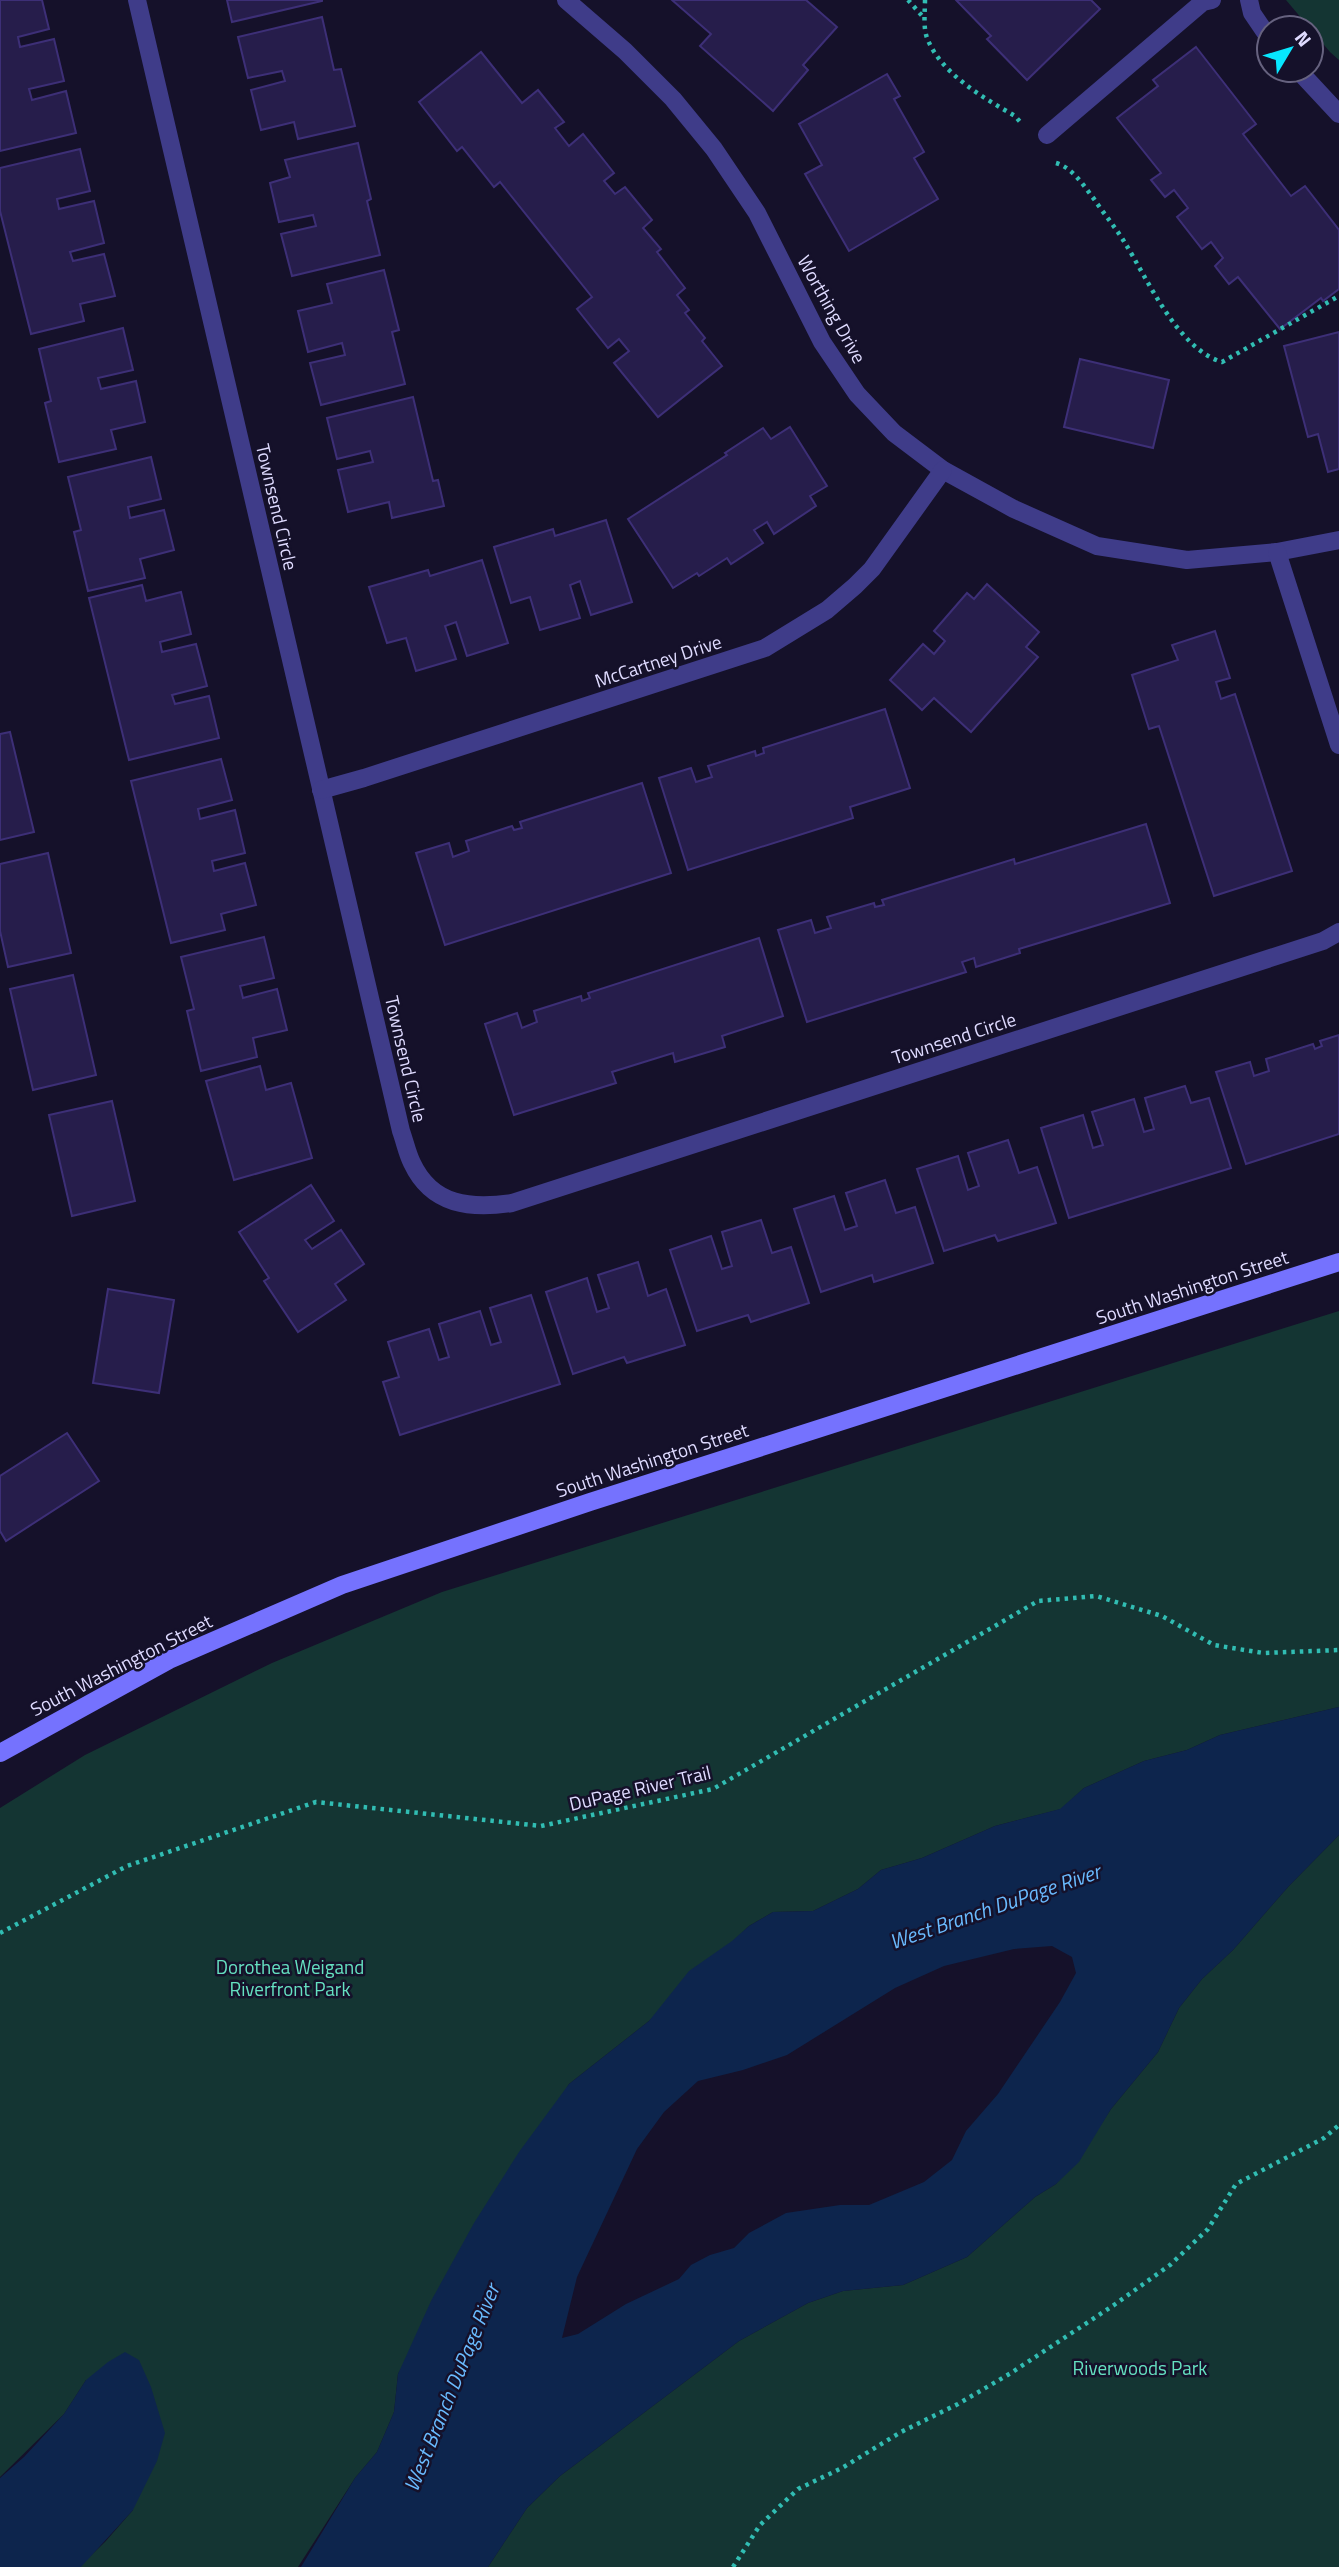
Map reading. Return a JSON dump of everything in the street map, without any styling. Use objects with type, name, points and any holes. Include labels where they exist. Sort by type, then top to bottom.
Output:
[{"type":"main road","name":"South Washington Street","points":[[0,1753],[169,1660],[342,1585],[538,1519],[1339,1262]]},
{"type":"street","name":"Townsend Circle","points":[[137,0],[401,1131],[412,1164],[426,1185],[436,1193],[457,1204],[482,1208],[512,1203],[1309,945],[1339,932]]},
{"type":"street","name":"Worthing Drive","points":[[566,0],[625,51],[673,99],[714,149],[757,213],[822,342],[857,394],[894,433],[943,470],[1014,509],[1097,546],[1187,560],[1277,552],[1339,540]]},
{"type":"street","points":[[1047,135],[1203,2],[1212,0]]},
{"type":"street","points":[[1249,0],[1255,17]]},
{"type":"street","points":[[1311,84],[1339,114]]},
{"type":"street","name":"McCartney Drive","points":[[321,790],[378,774],[765,648],[827,610],[864,578],[943,470]]},
{"type":"street","points":[[1277,552],[1339,745]]},
{"type":"path","points":[[908,0],[925,19]]},
{"type":"path","points":[[925,0],[927,37],[941,60],[966,87],[1015,116],[1026,130]]},
{"type":"path","points":[[1048,158],[1065,166],[1079,179],[1124,242],[1154,294],[1184,333],[1209,358],[1222,362],[1339,296]]},
{"type":"path","name":"DuPage River Trail","points":[[0,1933],[127,1866],[316,1802],[541,1826],[713,1789],[1038,1601],[1096,1596],[1162,1616],[1214,1645],[1264,1653],[1339,1650]]},
{"type":"path","points":[[733,2567],[760,2525],[798,2489],[958,2404],[1011,2373],[1114,2305],[1170,2266],[1208,2229],[1236,2184],[1324,2138],[1339,2125]]},
{"type":"green space","points":[[1286,0],[1339,0],[1339,60],[1325,46],[1325,14],[1298,14]]},
{"type":"green space","name":"Dorothea Weigand Riverfront Park","points":[[1339,1311],[1339,1707],[1220,1735],[1187,1750],[1144,1761],[1084,1788],[1061,1809],[995,1826],[922,1858],[881,1870],[858,1889],[813,1911],[773,1912],[749,1926],[649,2021],[569,2084],[398,2374],[394,2412],[377,2452],[355,2478],[298,2567],[79,2567],[133,2510],[86,2380],[64,2414],[0,2477],[0,1808],[85,1755],[272,1663],[442,1592]]},
{"type":"green space","name":"Riverwoods Park","points":[[1339,1835],[1339,2567],[488,2567],[527,2508],[560,2476],[739,2341],[808,2303],[843,2291],[903,2285],[967,2257],[1035,2197],[1056,2184],[1111,2109],[1158,2052],[1179,2008],[1202,1979],[1233,1950],[1288,1887]]},
{"type":"water","name":"West Branch DuPage River","points":[[1339,1707],[1339,1835],[1288,1887],[1233,1950],[1202,1979],[1179,2008],[1158,2052],[1111,2109],[1079,2162],[1056,2184],[1035,2197],[967,2257],[903,2285],[843,2291],[808,2303],[739,2341],[560,2476],[527,2508],[488,2567],[301,2567],[355,2478],[377,2452],[394,2412],[398,2374],[431,2301],[474,2223],[519,2152],[569,2084],[649,2021],[689,1971],[749,1926],[773,1912],[813,1911],[858,1889],[881,1870],[922,1858],[995,1826],[1060,1809],[1084,1788],[1144,1761],[1187,1750],[1220,1735]],"holes":[[[1052,1946],[1072,1957],[1076,1973],[1060,2002],[998,2094],[966,2131],[952,2160],[924,2182],[869,2205],[840,2205],[786,2213],[749,2233],[734,2248],[710,2255],[691,2265],[679,2279],[626,2304],[578,2334],[562,2338],[577,2277],[637,2149],[664,2112],[698,2081],[787,2055],[895,1988],[944,1966],[1014,1949]]]},
{"type":"water","points":[[125,2352],[139,2360],[151,2387],[165,2433],[157,2461],[133,2510],[81,2567],[0,2567],[0,2478],[24,2457],[64,2414],[86,2380]]},
{"type":"building","points":[[0,0],[42,0],[49,29],[18,37],[20,47],[54,39],[64,81],[29,89],[32,100],[66,91],[76,133],[0,151]]},
{"type":"building","points":[[227,0],[322,0],[322,1],[232,22]]},
{"type":"building","points":[[672,0],[806,0],[837,27],[803,65],[808,70],[773,111],[700,46],[711,34]]},
{"type":"building","points":[[956,0],[1091,0],[1100,9],[1027,80],[987,39],[991,36]]},
{"type":"building","points":[[322,17],[334,70],[341,69],[355,126],[298,139],[294,122],[261,130],[251,90],[285,81],[282,71],[248,78],[238,37]]},
{"type":"building","points":[[1196,47],[1256,124],[1243,134],[1291,196],[1305,186],[1339,230],[1339,289],[1323,301],[1321,298],[1280,329],[1238,277],[1229,284],[1215,266],[1223,258],[1211,242],[1202,249],[1177,217],[1188,208],[1174,190],[1165,197],[1151,180],[1161,173],[1117,118],[1158,86],[1153,80]]},
{"type":"building","points":[[481,52],[522,103],[538,90],[564,122],[555,128],[569,146],[583,134],[614,173],[604,181],[615,194],[625,187],[652,220],[643,228],[661,249],[657,252],[685,288],[677,295],[689,310],[685,313],[722,366],[658,417],[614,363],[629,351],[619,339],[608,348],[577,309],[592,297],[500,182],[494,187],[462,147],[457,151],[419,102]]},
{"type":"building","points":[[887,74],[900,96],[894,99],[924,152],[914,158],[938,199],[849,251],[805,174],[822,165],[799,124]]},
{"type":"building","points":[[358,143],[371,199],[367,201],[380,255],[292,276],[281,234],[316,226],[313,215],[279,222],[270,183],[290,177],[285,160]]},
{"type":"building","points":[[80,149],[90,191],[57,199],[59,209],[94,201],[104,243],[70,252],[73,261],[104,254],[115,296],[80,304],[84,321],[31,334],[0,211],[0,168]]},
{"type":"building","points":[[384,270],[399,330],[392,332],[405,384],[321,405],[310,363],[345,355],[342,343],[308,352],[298,311],[332,303],[327,284]]},
{"type":"building","points":[[123,328],[133,370],[98,378],[101,389],[136,381],[145,422],[111,430],[116,449],[59,462],[45,403],[51,401],[39,349]]},
{"type":"building","points":[[1339,332],[1339,469],[1328,472],[1318,434],[1308,437],[1284,346]]},
{"type":"building","points":[[1080,359],[1169,380],[1153,448],[1064,427]]},
{"type":"building","points":[[413,397],[433,481],[438,480],[444,506],[392,518],[389,502],[348,512],[338,470],[373,462],[370,451],[337,459],[327,418]]},
{"type":"building","points":[[790,427],[827,486],[810,496],[816,506],[774,534],[767,522],[754,530],[763,543],[731,564],[727,558],[699,576],[697,573],[673,588],[628,519],[727,455],[725,453],[763,428],[771,439]]},
{"type":"building","points":[[151,457],[161,499],[128,507],[130,518],[164,510],[174,550],[140,559],[145,578],[88,591],[74,532],[81,530],[68,477]]},
{"type":"building","points":[[606,520],[632,602],[591,615],[580,581],[570,585],[580,618],[540,630],[530,597],[511,603],[494,547],[553,529],[555,536]]},
{"type":"building","points":[[482,560],[508,643],[467,656],[456,622],[445,626],[456,659],[416,671],[406,638],[387,643],[369,587],[428,570],[430,576]]},
{"type":"building","points":[[987,584],[1039,632],[1026,647],[1038,657],[971,732],[934,698],[922,710],[890,680],[923,644],[934,654],[945,641],[934,631],[967,593],[974,599]]},
{"type":"building","points":[[142,585],[146,601],[181,592],[191,634],[160,642],[162,652],[196,644],[207,686],[172,695],[175,704],[209,696],[219,738],[129,760],[89,598]]},
{"type":"building","points":[[1215,631],[1230,678],[1216,682],[1221,699],[1235,694],[1292,871],[1214,896],[1159,726],[1149,729],[1132,675],[1178,660],[1172,645]]},
{"type":"building","points":[[885,709],[910,788],[850,807],[853,818],[688,870],[659,778],[691,768],[696,782],[712,777],[708,766],[755,751],[756,756],[764,753],[763,748]]},
{"type":"building","points":[[10,732],[34,832],[0,840],[0,734]]},
{"type":"building","points":[[221,759],[232,800],[198,809],[200,819],[235,810],[245,853],[212,861],[214,871],[245,863],[256,905],[221,914],[225,930],[171,943],[131,781]]},
{"type":"building","points":[[642,783],[671,873],[445,945],[416,853],[449,843],[453,857],[469,851],[466,841],[512,826],[514,830],[522,828],[520,822]]},
{"type":"building","points":[[1146,824],[1170,903],[1019,949],[1020,953],[976,967],[974,958],[962,962],[966,972],[807,1022],[778,930],[811,920],[815,933],[831,928],[827,917],[874,903],[875,907],[884,905],[882,900],[1014,859],[1015,864]]},
{"type":"building","points":[[48,853],[71,953],[8,967],[0,931],[0,864]]},
{"type":"building","points":[[264,937],[274,978],[240,986],[243,998],[277,989],[287,1030],[253,1038],[257,1057],[201,1071],[187,1011],[194,1009],[181,957]]},
{"type":"building","points":[[759,938],[783,1016],[722,1036],[725,1047],[675,1062],[673,1053],[612,1072],[616,1083],[514,1115],[485,1024],[517,1013],[522,1028],[537,1022],[534,1011],[581,996],[582,1001],[590,998],[588,993]]},
{"type":"building","points":[[73,975],[96,1075],[33,1090],[10,989]]},
{"type":"building","points":[[1339,1035],[1339,1134],[1246,1164],[1216,1072],[1250,1062],[1254,1076],[1269,1071],[1266,1059],[1313,1044],[1315,1049],[1322,1046],[1320,1041]]},
{"type":"building","points":[[260,1066],[266,1090],[291,1083],[312,1158],[234,1180],[206,1081]]},
{"type":"building","points":[[1185,1086],[1191,1103],[1209,1098],[1231,1168],[1069,1218],[1041,1128],[1083,1115],[1093,1148],[1103,1145],[1092,1112],[1134,1099],[1144,1132],[1154,1129],[1145,1098]]},
{"type":"building","points":[[112,1101],[135,1201],[72,1216],[49,1115]]},
{"type":"building","points":[[1008,1140],[1019,1173],[1037,1167],[1056,1223],[998,1241],[995,1235],[944,1251],[917,1169],[958,1156],[968,1190],[979,1186],[968,1153]]},
{"type":"building","points":[[885,1180],[896,1213],[915,1207],[933,1263],[874,1282],[872,1275],[821,1292],[794,1209],[834,1196],[845,1230],[857,1226],[846,1193]]},
{"type":"building","points":[[311,1185],[334,1221],[305,1240],[312,1249],[341,1230],[364,1264],[335,1284],[346,1300],[298,1332],[264,1281],[269,1278],[239,1232]]},
{"type":"building","points":[[761,1220],[772,1253],[791,1247],[809,1303],[751,1322],[748,1315],[697,1331],[670,1250],[711,1236],[722,1269],[732,1266],[722,1232]]},
{"type":"building","points":[[638,1262],[648,1296],[666,1289],[685,1345],[627,1363],[624,1357],[573,1374],[546,1292],[587,1278],[597,1312],[609,1308],[598,1275]]},
{"type":"building","points":[[108,1289],[174,1300],[159,1393],[93,1383]]},
{"type":"building","points":[[531,1295],[560,1384],[400,1435],[383,1382],[399,1377],[388,1342],[429,1329],[439,1360],[449,1357],[439,1324],[480,1311],[491,1345],[501,1342],[490,1308]]},
{"type":"building","points":[[67,1433],[99,1481],[6,1541],[0,1531],[0,1476]]}]
